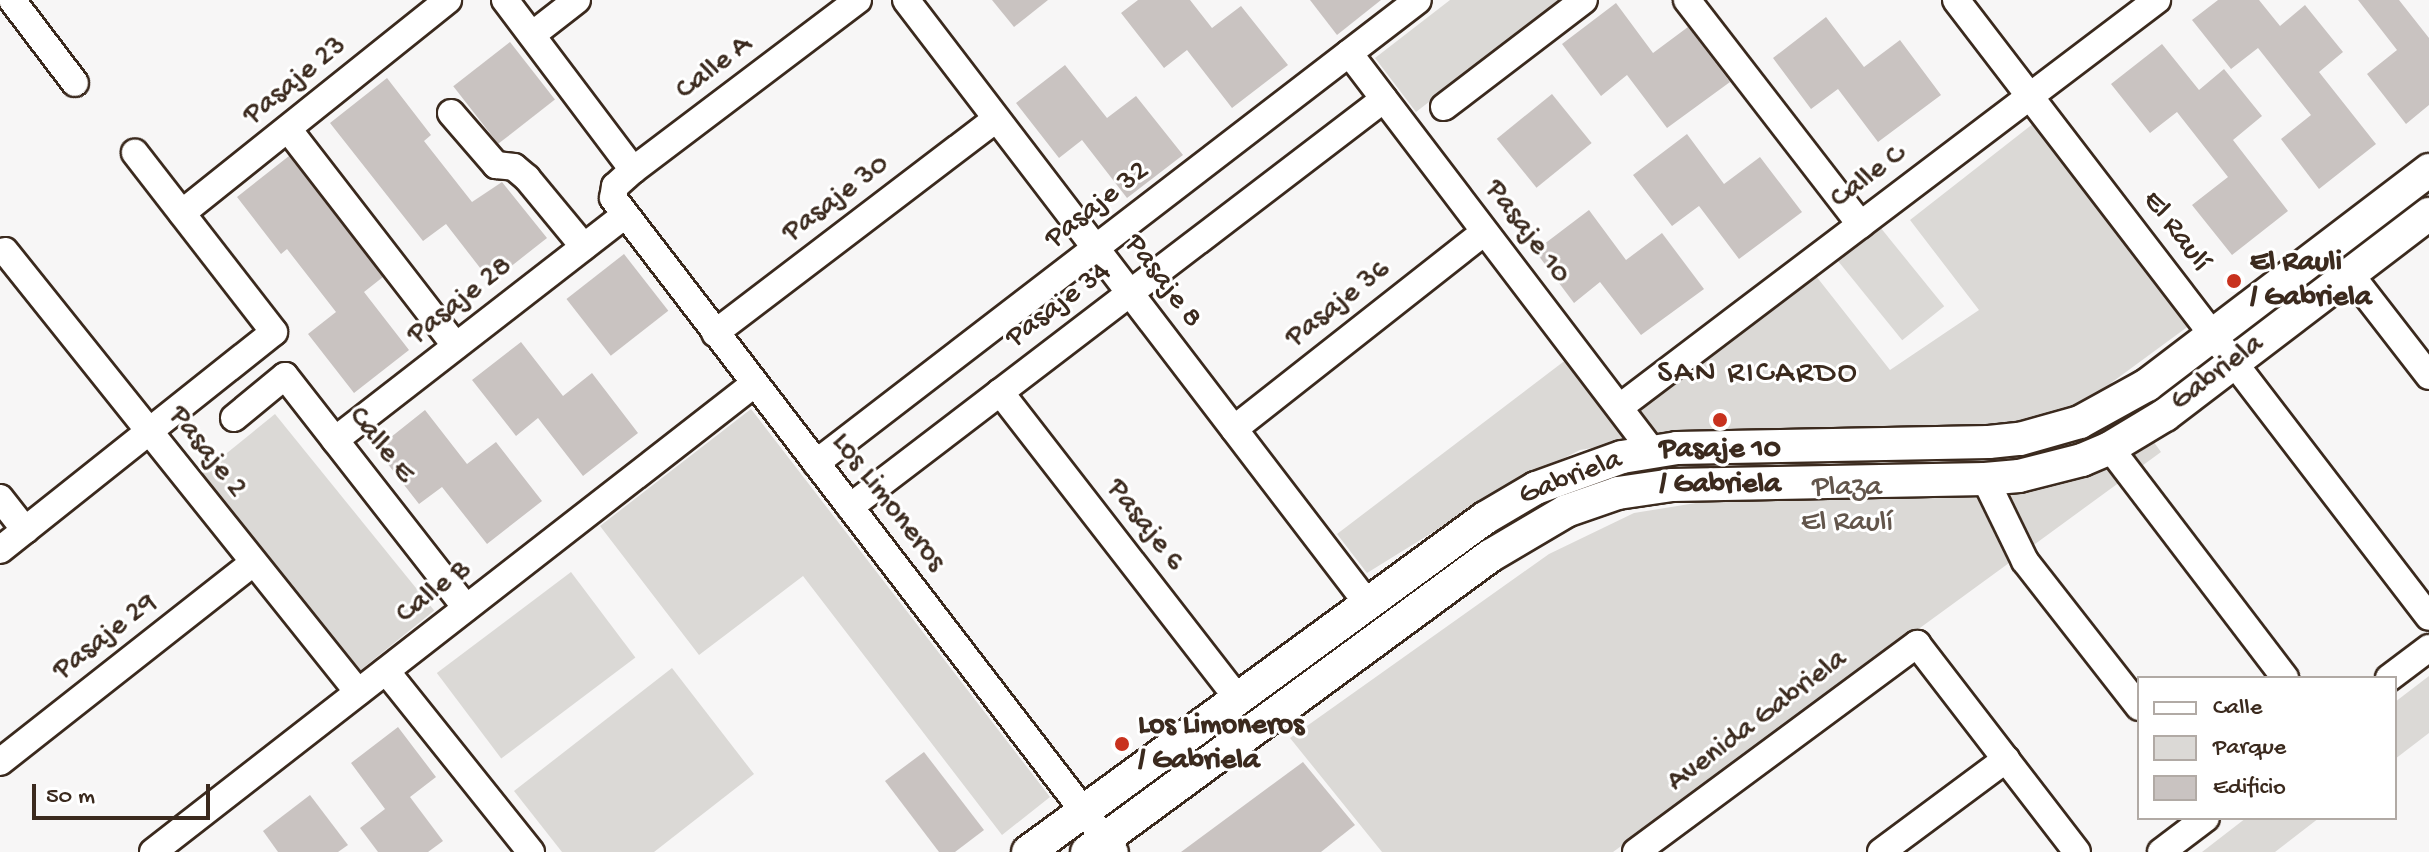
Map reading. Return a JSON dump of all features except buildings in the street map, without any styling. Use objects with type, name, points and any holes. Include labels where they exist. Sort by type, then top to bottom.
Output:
[{"type":"street","points":[[12,0],[75,83]]},
{"type":"street","name":"Pasaje 23","points":[[182,213],[448,0]]},
{"type":"street","points":[[505,0],[633,170]]},
{"type":"street","points":[[532,35],[577,0]]},
{"type":"street","name":"Calle A","points":[[619,204],[633,170],[858,0]]},
{"type":"street","name":"Pasaje 8","points":[[906,0],[1367,603]]},
{"type":"street","name":"Pasaje 32","points":[[816,463],[1418,0]]},
{"type":"street","points":[[1444,107],[1584,0]]},
{"type":"street","points":[[1687,0],[1861,225]]},
{"type":"street","name":"El Raulí","points":[[1956,0],[2429,617]]},
{"type":"street","name":"Calle C","points":[[1620,407],[2157,0]]},
{"type":"street","name":"Pasaje 10","points":[[1349,53],[1652,451]]},
{"type":"street","name":"Pasaje 34","points":[[850,507],[1384,99]]},
{"type":"street","points":[[451,113],[496,165],[514,167],[527,178],[584,247]]},
{"type":"street","name":"Pasaje 30","points":[[715,333],[996,119]]},
{"type":"street","points":[[288,129],[456,346]]},
{"type":"street","points":[[0,550],[274,332],[135,153]]},
{"type":"street","name":"Gabriela","points":[[1028,852],[1510,502],[1563,476],[1652,451],[1721,445],[1943,444],[2020,439],[2080,422],[2147,385],[2429,170]]},
{"type":"street","name":"Pasaje 28","points":[[335,440],[584,247],[619,204]]},
{"type":"street","name":"Los Limoneros","points":[[619,204],[1084,811],[1102,848]]},
{"type":"street","name":"Gabriela","points":[[1102,848],[1502,548],[1566,511],[1618,493],[1672,485],[1985,479],[2053,469],[2110,448],[2165,415],[2429,214]]},
{"type":"street","name":"Pasaje 36","points":[[1234,429],[1484,232]]},
{"type":"street","name":"Pasaje 2","points":[[5,251],[252,564],[358,692]]},
{"type":"street","points":[[2350,274],[2429,376]]},
{"type":"street","name":"Calle E","points":[[234,418],[285,376],[466,608]]},
{"type":"street","name":"Calle B","points":[[153,852],[754,384]]},
{"type":"street","name":"Pasaje 6","points":[[1000,392],[1237,698]]},
{"type":"street","points":[[2110,448],[2283,676]]},
{"type":"street","points":[[1985,479],[2025,561],[2137,704]]},
{"type":"street","points":[[0,498],[25,530]]},
{"type":"street","name":"Pasaje 29","points":[[0,762],[252,564]]},
{"type":"street","name":"Avenida Gabriela","points":[[1636,852],[1917,644],[2006,759]]},
{"type":"street","points":[[2392,676],[2429,648]]},
{"type":"street","points":[[386,671],[531,852]]},
{"type":"street","points":[[1881,852],[2006,759],[2077,852]]},
{"type":"street","points":[[2161,852],[2203,820]]},
{"type":"green space","points":[[1450,0],[1560,0],[1416,112],[1375,58]]},
{"type":"green space","name":"Plaza El Raulí","points":[[2034,123],[2190,325],[2111,383],[2161,452],[1613,852],[1382,852],[1290,738],[1549,554],[1634,513],[1702,502],[1641,415],[1638,405],[1816,276],[1890,370],[1979,310],[1910,220]]},
{"type":"green space","points":[[1880,227],[1944,306],[1902,340],[1838,261]]},
{"type":"green space","points":[[1567,359],[1632,441],[1580,450],[1501,490],[1367,573],[1337,534]]},
{"type":"green space","points":[[751,409],[1050,797],[1002,835],[803,576],[699,655],[600,526]]},
{"type":"green space","points":[[275,414],[434,611],[360,671],[200,474]]},
{"type":"green space","points":[[571,572],[635,657],[501,759],[437,673]]},
{"type":"green space","points":[[672,668],[754,774],[654,852],[562,852],[514,791]]},
{"type":"green space","points":[[2429,676],[2429,733],[2397,757],[2397,700]]},
{"type":"green space","points":[[2243,820],[2316,820],[2275,852],[2202,852]]},
{"type":"place","name":"El Rauli / Gabriela","points":[[2234,281]]},
{"type":"place","name":"Pasaje 10 / Gabriela","points":[[1720,420]]},
{"type":"place","name":"Los Limoneros / Gabriela","points":[[1122,744]]},
{"type":"district","name":"SAN RICARDO","points":[[1758,374]]}]
